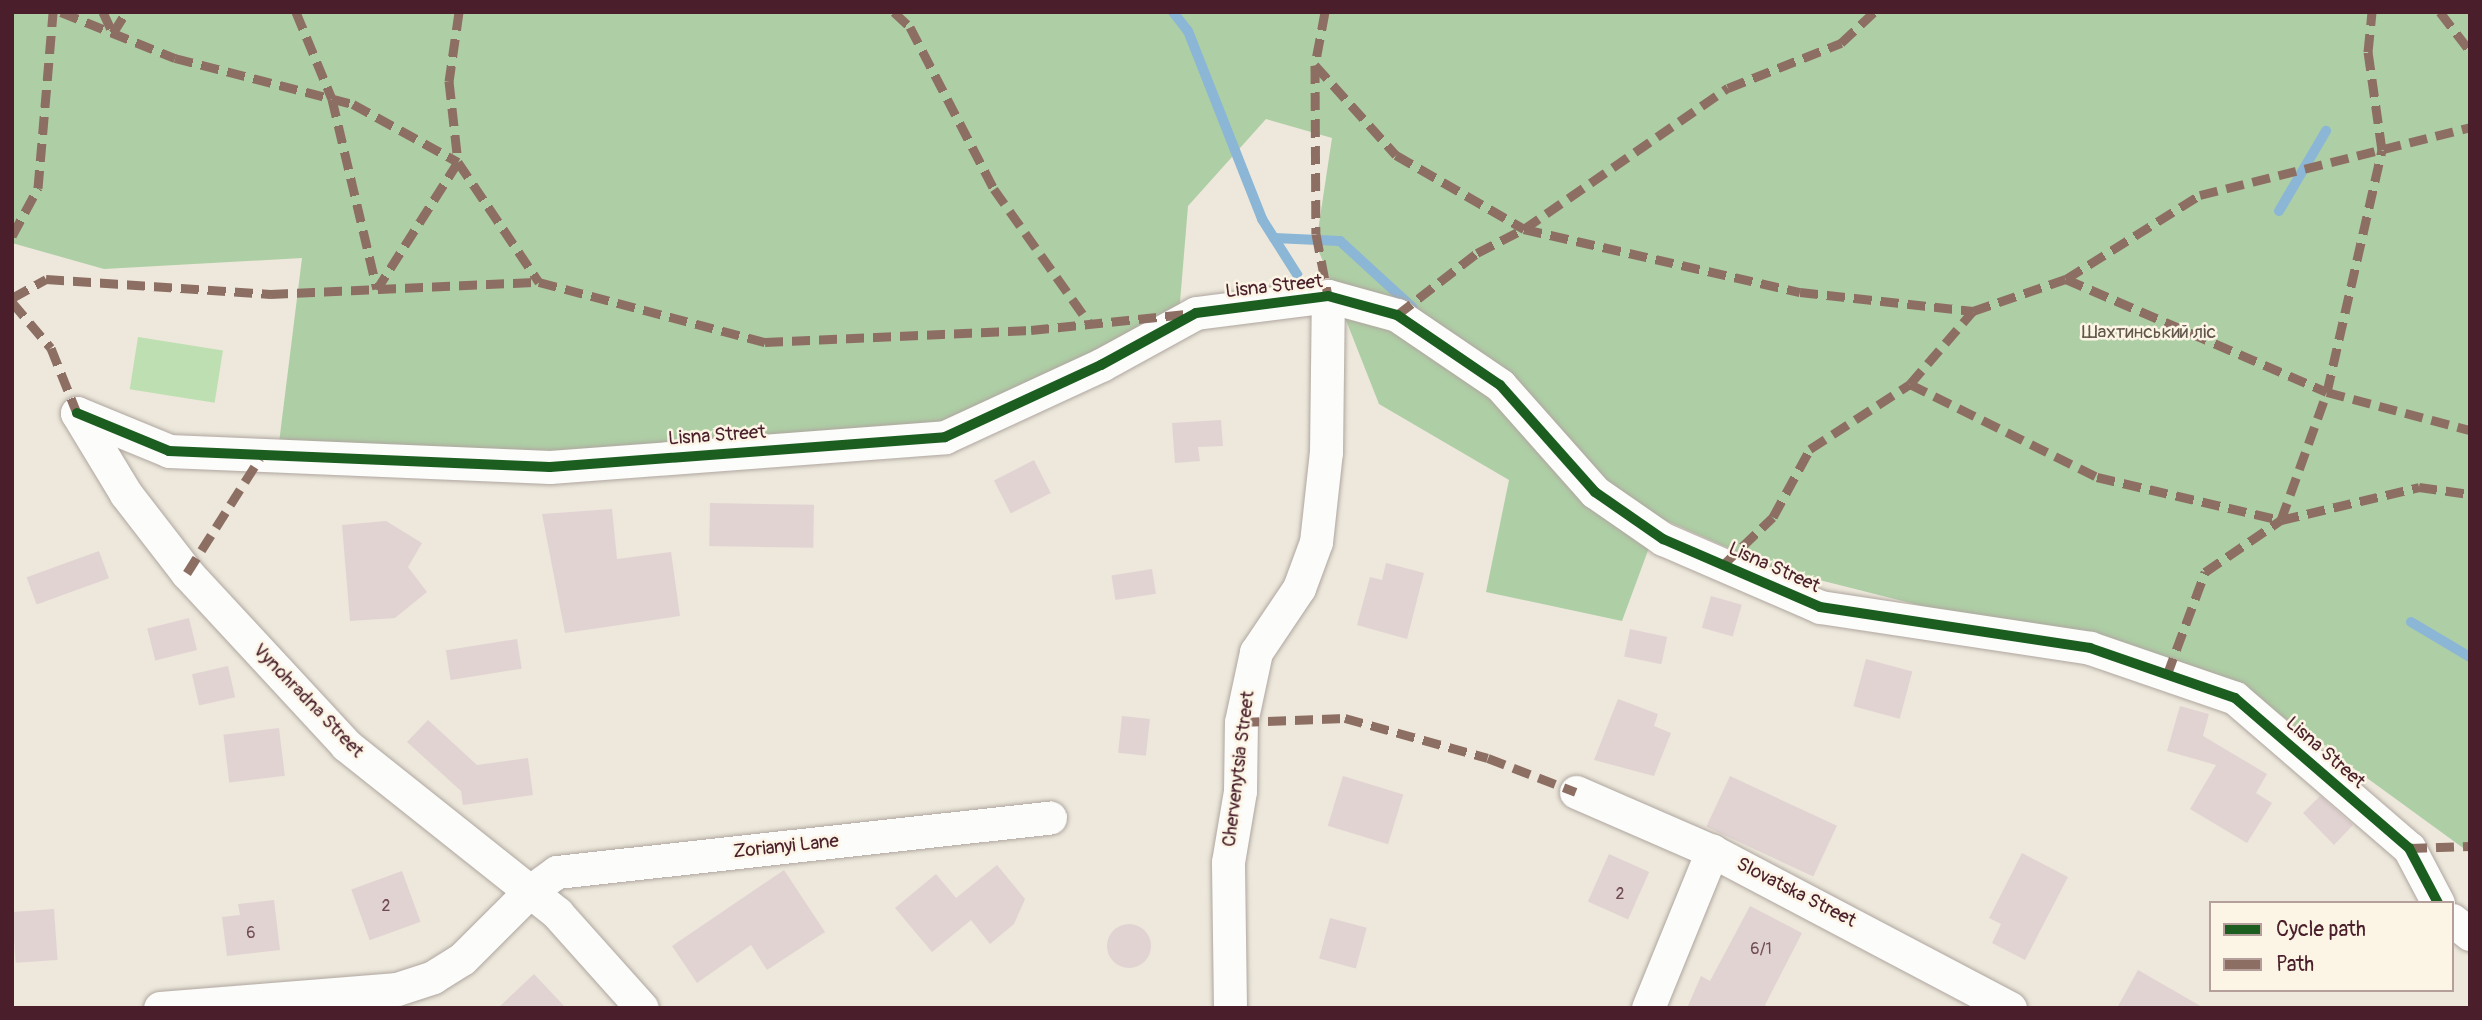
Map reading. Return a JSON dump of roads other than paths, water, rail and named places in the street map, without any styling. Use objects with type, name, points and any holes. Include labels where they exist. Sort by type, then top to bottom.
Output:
[{"type":"street","name":"Lisna Street","points":[[77,413],[169,450],[550,467],[945,437],[1196,313],[1328,296],[1397,315],[1500,385],[1595,492],[1663,539],[1820,607],[2090,648],[2235,698],[2409,848],[2437,901]]},
{"type":"street","name":"Chervenytsia Street","points":[[1230,1008],[1228,862],[1240,791],[1241,722],[1256,652],[1299,588],[1316,542],[1326,452],[1328,296]]},
{"type":"street","name":"Vynohradna Street","points":[[77,413],[126,494],[187,573],[346,745],[557,913],[642,1008]]},
{"type":"street","name":"Slovatska Street","points":[[1576,792],[1712,850],[2010,1008]]},
{"type":"street","name":"Zorianyi Lane","points":[[160,1008],[397,989],[463,959],[528,892],[557,872],[1050,818]]},
{"type":"street","points":[[1648,1008],[1712,850]]},
{"type":"street","points":[[2454,922],[2470,934]]},
{"type":"waterway","points":[[1173,12],[1188,31],[1262,219],[1298,276]]},
{"type":"waterway","points":[[2279,211],[2326,131]]},
{"type":"waterway","points":[[1274,238],[1340,241],[1412,307]]},
{"type":"waterway","points":[[2411,622],[2470,657]]},
{"type":"park label","name":"Шахтинський ліс","points":[[2149,333]]}]
